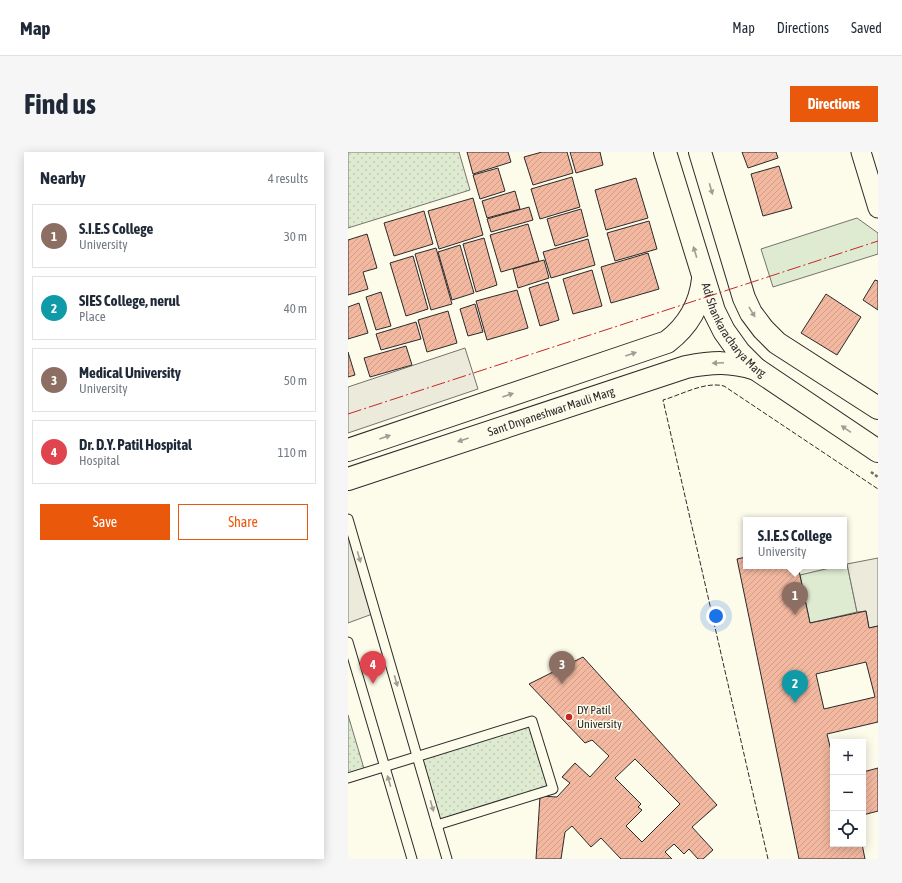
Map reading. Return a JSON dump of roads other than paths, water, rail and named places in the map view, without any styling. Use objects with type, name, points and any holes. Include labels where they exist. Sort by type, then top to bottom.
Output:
[{"type":"street","name":"Adi Shankaracharya Marg","points":[[665,152],[703,279],[714,311],[724,331],[739,352],[756,369],[878,451]]},
{"type":"street","name":"Adi Shankaracharya Marg","points":[[700,152],[734,270],[744,298],[763,329],[777,343],[878,408]]},
{"type":"street","points":[[861,152],[876,197]]},
{"type":"street","points":[[348,450],[667,342],[683,328],[691,318],[698,305],[702,291],[703,279]]},
{"type":"street","name":"Sant Dnyaneshwar Mauli Marg","points":[[348,479],[686,367],[729,362],[742,364],[756,369]]},
{"type":"lane","points":[[348,519],[448,859]]},
{"type":"lane","points":[[348,642],[412,859]]},
{"type":"lane","points":[[348,778],[532,721],[553,789],[437,824]]},
{"type":"place","name":"S.I.E.S College","points":[[795,615]]},
{"type":"place","name":"Dr. D.Y. Patil Hospital","points":[[373,684]]},
{"type":"place","name":"Medical University","points":[[562,684]]},
{"type":"place","name":"SIES College, nerul","points":[[795,703]]},
{"type":"place","name":"DY Patil University","points":[[569,717]]}]
